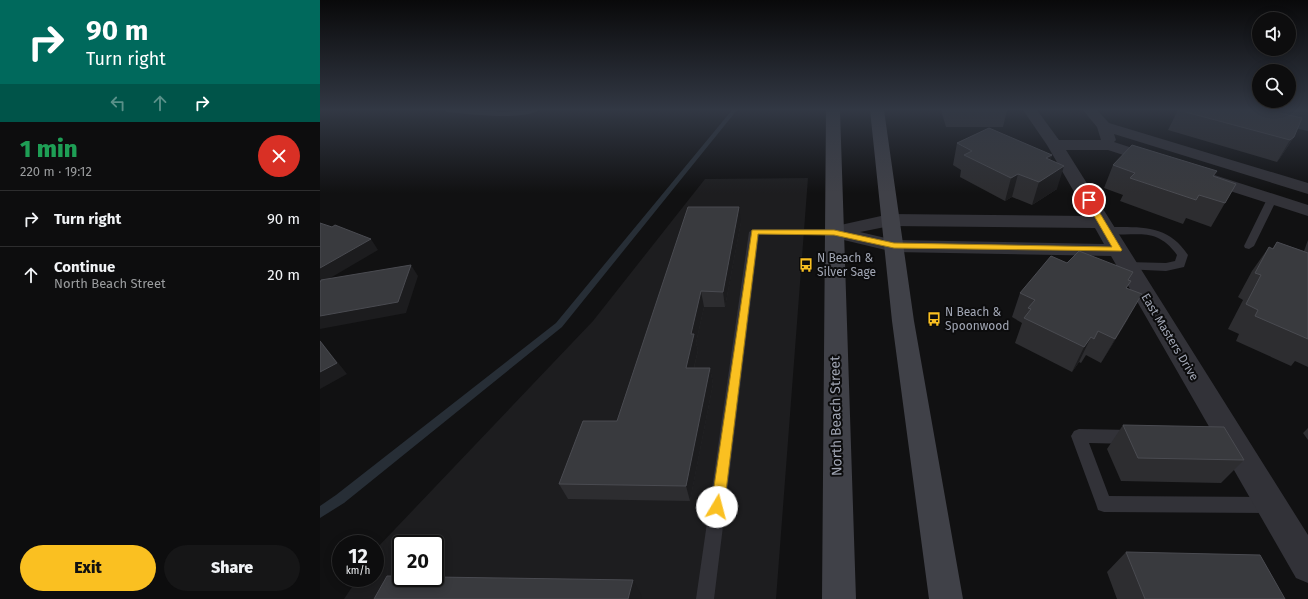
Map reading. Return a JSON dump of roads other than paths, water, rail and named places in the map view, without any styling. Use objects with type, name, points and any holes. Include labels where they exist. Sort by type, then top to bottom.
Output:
[{"type":"main road","name":"North Beach Street","points":[[833,138],[839,599]]},
{"type":"main road","points":[[880,138],[903,321],[946,599]]},
{"type":"street","name":"East Masters Drive","points":[[1050,138],[1122,258],[1223,437],[1272,505],[1308,566]]},
{"type":"street","points":[[1107,138],[1109,145]]},
{"type":"street","points":[[1143,138],[1308,189]]},
{"type":"street","points":[[1055,145],[1109,145],[1168,165]]},
{"type":"street","points":[[1190,172],[1308,211]]},
{"type":"street","points":[[834,232],[890,220],[1103,226]]},
{"type":"street","points":[[834,232],[894,246],[1122,258]]},
{"type":"lane","points":[[1249,246],[1272,199]]},
{"type":"lane","points":[[1103,226],[1148,231],[1166,236],[1178,245],[1183,255],[1180,264],[1166,267],[1122,258]]},
{"type":"lane","points":[[705,599],[754,232],[834,232]]},
{"type":"lane","points":[[1151,437],[1079,436],[1104,504],[1272,505]]},
{"type":"waterway","points":[[320,513],[340,499],[559,325],[711,138]]},
{"type":"place","name":"N Beach & Silver Sage","points":[[806,265]]},
{"type":"place","name":"N Beach & Spoonwood","points":[[934,319]]}]
